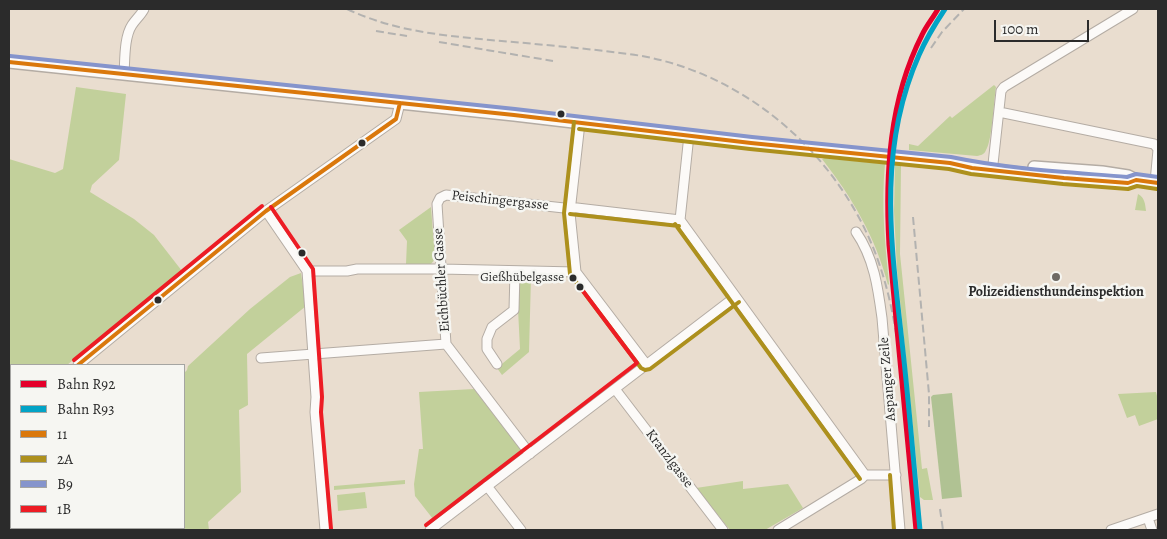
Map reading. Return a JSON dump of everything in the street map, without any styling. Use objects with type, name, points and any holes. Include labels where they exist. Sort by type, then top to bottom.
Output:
[{"type":"main road","points":[[9,62],[950,163],[972,168],[1081,180],[1128,183],[1136,180]]},
{"type":"main road","points":[[950,163],[972,162],[1102,172],[1128,176],[1136,180],[1156,182]]},
{"type":"street","points":[[124,74],[128,33],[144,9]]},
{"type":"street","points":[[993,164],[1001,91],[1004,87],[1133,9]]},
{"type":"street","points":[[79,364],[266,211],[396,119],[400,103]]},
{"type":"street","points":[[999,112],[1154,144],[1158,149],[1156,182]]},
{"type":"street","points":[[580,123],[570,208],[576,272],[646,364]]},
{"type":"street","points":[[689,135],[680,220],[865,475]]},
{"type":"street","name":"Peischingergasse","points":[[440,198],[446,195],[680,220]]},
{"type":"street","name":"Eichbüchler Gasse","points":[[440,198],[437,204],[446,344],[530,454]]},
{"type":"street","points":[[266,211],[307,271],[316,397],[315,412],[325,530]]},
{"type":"street","name":"Aspanger Zeile","points":[[856,232],[862,240],[872,264],[879,294],[900,530]]},
{"type":"street","points":[[307,271],[441,269],[576,272]]},
{"type":"street","points":[[498,364],[487,349],[487,339],[492,328],[514,310],[515,271]]},
{"type":"street","points":[[430,530],[735,297]]},
{"type":"street","points":[[261,358],[446,344]]},
{"type":"street","name":"Kranzlgasse","points":[[615,388],[723,530]]},
{"type":"street","points":[[778,530],[865,475],[896,475]]},
{"type":"street","points":[[488,486],[521,530]]},
{"type":"street","points":[[1110,530],[1158,514]]},
{"type":"street","points":[[1148,518],[1152,530]]},
{"type":"green space","points":[[994,85],[996,87],[991,130],[988,145],[983,154],[977,156],[909,150],[909,144],[918,146],[950,116],[952,118]]},
{"type":"green space","points":[[76,87],[126,94],[119,160],[92,185],[90,192],[134,219],[154,235],[182,271],[68,364],[10,364],[9,408],[9,159],[55,173],[63,169]]},
{"type":"green space","points":[[822,159],[885,164],[883,209],[888,285],[870,234],[853,203]]},
{"type":"green space","points":[[895,165],[901,165],[900,254],[922,469],[927,468],[933,500],[924,500],[920,497],[897,270],[894,211]]},
{"type":"green space","points":[[1138,194],[1143,199],[1146,211],[1135,210]]},
{"type":"green space","points":[[431,207],[435,259],[431,264],[406,264],[407,241],[399,230]]},
{"type":"green space","points":[[301,273],[306,306],[247,354],[248,405],[239,410],[241,492],[208,522],[209,530],[54,529],[185,529],[185,372],[188,366],[250,309],[290,277]]},
{"type":"green space","points":[[519,277],[531,277],[529,352],[502,375],[497,368],[520,349]]},
{"type":"green space","points":[[474,389],[522,451],[433,519],[415,496],[414,484],[419,449],[423,449],[419,392]]},
{"type":"green space","points":[[1156,392],[1158,419],[1139,426],[1135,415],[1127,418],[1118,394]]},
{"type":"green space","points":[[952,393],[962,497],[942,499],[931,397],[933,395]]},
{"type":"green space","points":[[405,480],[405,484],[334,490],[334,486]]},
{"type":"green space","points":[[743,481],[743,489],[788,484],[803,508],[765,530],[730,530],[696,488]]},
{"type":"green space","points":[[365,492],[367,508],[338,511],[337,495]]},
{"type":"railway","points":[[347,9],[399,27],[435,34],[629,54],[668,62],[705,75],[740,93],[772,115],[802,141],[828,171],[851,203],[869,238],[881,268],[893,315],[900,362]]},
{"type":"railway","points":[[931,48],[942,32],[964,9]]},
{"type":"railway","points":[[376,31],[407,36]]},
{"type":"railway","points":[[439,42],[553,61]]},
{"type":"railway","points":[[913,217],[929,394],[929,427]]},
{"type":"railway","points":[[940,509],[943,530]]},
{"type":"rail line","name":"R92","points":[[916,530],[889,245],[889,164],[896,111],[902,85],[925,28],[938,9]]},
{"type":"rail line","name":"R93","points":[[920,530],[891,233],[892,161],[897,126],[906,91],[919,55],[945,9]]},
{"type":"transit line","name":"B9","points":[[10,56],[951,157],[1038,170],[1127,177],[1136,174],[1158,177]]},
{"type":"transit line","name":"11","points":[[9,62],[514,115],[751,143],[950,163],[972,168],[1064,178],[1128,183],[1136,180],[1158,183]]},
{"type":"transit line","name":"11","points":[[79,364],[266,211],[396,119],[400,103]]},
{"type":"transit line","name":"2A","points":[[574,122],[564,213],[570,274],[641,368],[645,370],[650,369],[739,302]]},
{"type":"transit line","name":"2A","points":[[579,129],[750,149],[949,169],[971,174],[1063,184],[1128,189],[1137,186],[1157,189]]},
{"type":"transit line","name":"1B","points":[[74,360],[262,206]]},
{"type":"transit line","name":"1B","points":[[271,207],[313,269],[322,397],[321,412],[331,529]]},
{"type":"transit line","name":"2A","points":[[570,214],[679,226]]},
{"type":"transit line","name":"2A","points":[[675,224],[860,479]]},
{"type":"transit line","name":"1B","points":[[426,525],[637,363],[580,287]]},
{"type":"transit line","name":"2A","points":[[890,475],[894,530]]},
{"type":"place","name":"Polizeidiensthundeinspektion","points":[[1056,277]]},
{"type":"place","name":"Gießhübelgasse","points":[[573,278]]}]
